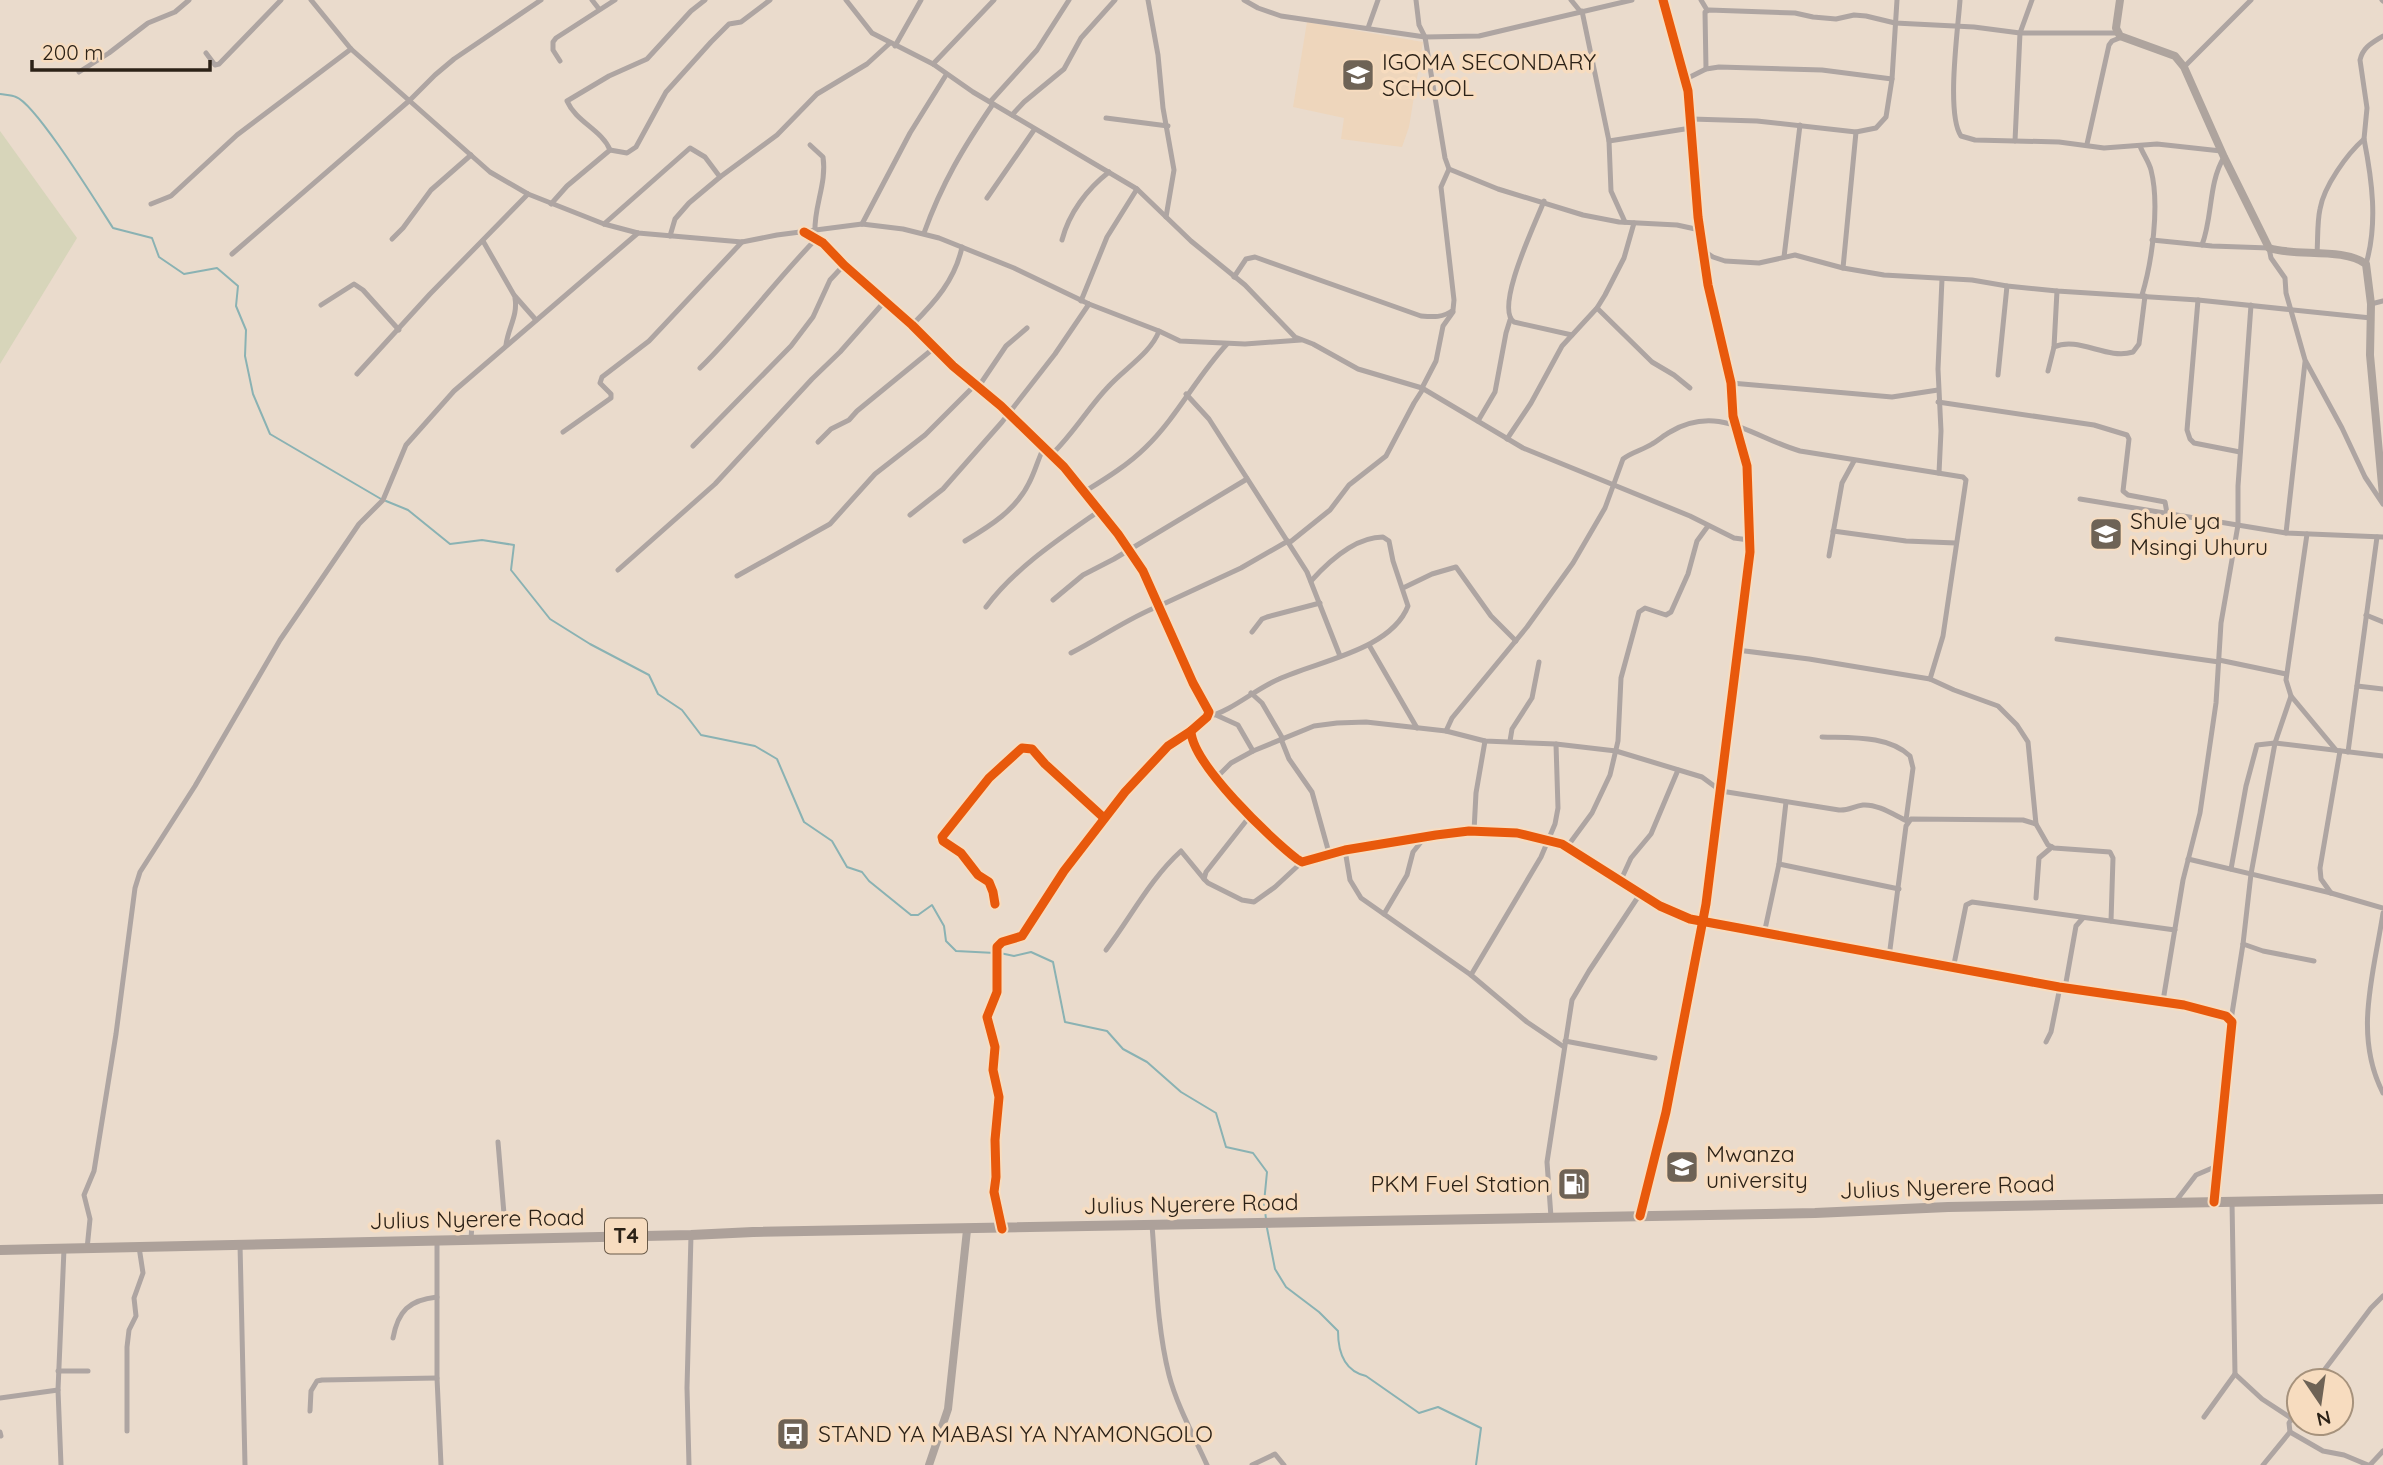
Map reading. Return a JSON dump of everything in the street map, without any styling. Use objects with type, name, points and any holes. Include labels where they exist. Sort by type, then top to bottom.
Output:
[{"type":"highway","name":"Julius Nyerere Road","points":[[0,1250],[2383,1199]]},
{"type":"main road","points":[[2120,0],[2116,28],[2120,35],[2175,56],[2185,67],[2223,154],[2269,248],[2359,259],[2366,264],[2371,303],[2370,355],[2383,496]]},
{"type":"main road","points":[[929,1465],[948,1409],[967,1230]]},
{"type":"street","points":[[79,72],[104,57],[148,23],[175,12],[189,0]]},
{"type":"street","points":[[206,52],[215,65],[219,64],[281,0]]},
{"type":"street","points":[[311,0],[351,49],[490,172],[528,194],[604,224],[638,233],[742,242],[862,224],[924,233],[1014,268],[1081,301],[1180,341],[1227,344],[1301,340]]},
{"type":"street","points":[[232,254],[454,59],[541,0]]},
{"type":"street","points":[[592,0],[599,9]]},
{"type":"street","points":[[560,61],[553,50],[553,42],[572,26],[615,0]]},
{"type":"street","points":[[610,150],[607,143],[570,108],[567,101],[609,76],[647,59],[691,11],[705,0]]},
{"type":"street","points":[[551,204],[567,186],[610,150],[627,153],[636,147],[666,92],[711,42],[729,24],[741,22],[770,0]]},
{"type":"street","points":[[846,0],[872,33],[933,64],[1034,130],[1137,189],[1245,285],[1288,331],[1301,340],[1357,369],[1423,389],[1531,452],[1690,516],[1734,538],[1749,540]]},
{"type":"street","points":[[670,236],[681,212],[720,177],[777,135],[817,94],[867,64],[893,44],[921,0]]},
{"type":"street","points":[[933,64],[994,0]]},
{"type":"street","points":[[924,233],[951,169],[992,103],[1037,50],[1069,0]]},
{"type":"street","points":[[1012,116],[1024,102],[1067,66],[1081,38],[1115,0]]},
{"type":"street","points":[[1148,0],[1175,177],[1166,217]]},
{"type":"street","points":[[1244,0],[1281,16],[1425,37],[1479,36],[1632,0]]},
{"type":"street","points":[[1368,28],[1378,0]]},
{"type":"street","points":[[1072,653],[1133,617],[1241,568],[1289,542],[1330,510],[1349,485],[1386,456],[1423,389],[1436,361],[1443,326],[1453,310],[1441,187],[1449,169],[1416,0]]},
{"type":"street","points":[[1571,0],[1581,11],[1609,141],[1611,191],[1625,222]]},
{"type":"street","points":[[1640,1216],[1666,1112],[1706,904],[1750,561],[1747,466],[1735,424],[1731,383],[1710,297],[1700,230],[1686,79],[1663,0]]},
{"type":"street","points":[[1701,0],[1707,10]]},
{"type":"street","points":[[1691,119],[1800,125],[1856,132],[1876,128],[1886,117],[1892,79],[1897,0]]},
{"type":"street","points":[[1960,0],[1954,71],[1956,129],[1961,136],[1975,140],[2087,144],[2104,148],[2157,144],[2223,154],[2214,179],[2210,220],[2202,245]]},
{"type":"street","points":[[2015,141],[2020,33],[2032,0]]},
{"type":"street","points":[[2185,67],[2251,0]]},
{"type":"street","points":[[1706,69],[1703,21],[1707,10]]},
{"type":"street","points":[[1707,10],[1795,13],[1836,19],[1854,15],[1895,23],[1974,27],[2020,33],[2120,35]]},
{"type":"street","points":[[2087,144],[2109,45],[2120,35]]},
{"type":"street","points":[[2366,264],[2370,244],[2372,183],[2364,139],[2367,108],[2360,60],[2367,46],[2383,36]]},
{"type":"street","points":[[151,204],[172,196],[237,135],[351,49]]},
{"type":"street","points":[[1686,79],[1706,69],[1719,67],[1822,71],[1892,79]]},
{"type":"street","points":[[862,224],[910,133],[946,75]]},
{"type":"street","points":[[1106,118],[1168,126]]},
{"type":"street","points":[[1784,257],[1800,125]]},
{"type":"street","points":[[1609,141],[1691,128]]},
{"type":"street","points":[[987,198],[1034,130]]},
{"type":"street","points":[[1843,268],[1856,132]]},
{"type":"street","points":[[2317,253],[2323,196],[2350,151],[2364,139]]},
{"type":"street","points":[[810,145],[823,157],[824,170],[823,189],[814,222],[815,231]]},
{"type":"street","points":[[2054,347],[2058,344],[2077,346],[2120,355],[2133,352],[2139,344],[2152,240],[2153,182],[2149,163],[2140,146]]},
{"type":"street","points":[[604,224],[690,148],[705,157],[720,177]]},
{"type":"street","points":[[392,239],[431,190],[471,155]]},
{"type":"street","points":[[1449,169],[1498,189],[1583,215],[1700,230]]},
{"type":"street","points":[[1062,240],[1066,226],[1081,201],[1109,172]]},
{"type":"street","points":[[1081,301],[1107,237],[1137,189]]},
{"type":"street","points":[[357,374],[430,294],[528,194]]},
{"type":"street","points":[[1478,421],[1495,392],[1510,320],[1507,307],[1520,260],[1544,201]]},
{"type":"street","points":[[1507,439],[1531,403],[1562,346],[1597,309],[1616,275],[1634,223]]},
{"type":"street","points":[[804,232],[817,238],[1052,454],[1143,571],[1193,683],[1209,712],[1191,731],[1167,746],[1104,818],[1064,871],[1022,936],[1002,942],[997,955],[997,992],[987,1017],[995,1047],[993,1070],[999,1097],[994,1146],[994,1192],[1002,1229]]},
{"type":"street","points":[[87,1249],[90,1219],[84,1195],[92,1179],[97,1158],[137,879],[280,640],[359,524],[383,500],[406,445],[454,391],[638,233]]},
{"type":"street","points":[[700,368],[817,238]]},
{"type":"street","points":[[2152,240],[2269,248],[2271,258],[2284,278],[2305,360],[2365,477],[2383,504]]},
{"type":"street","points":[[483,241],[514,295],[536,320]]},
{"type":"street","points":[[563,432],[611,398],[600,380],[649,341],[742,242]]},
{"type":"street","points":[[912,325],[954,276],[962,247]]},
{"type":"street","points":[[1704,251],[1719,260],[1747,263],[1802,257],[1884,275],[1972,280],[2057,291],[2144,295],[2371,318]]},
{"type":"street","points":[[1234,277],[1246,259],[1255,257],[1421,316],[1437,317],[1453,310]]},
{"type":"street","points":[[693,446],[791,346],[813,317],[831,280],[844,265]]},
{"type":"street","points":[[1939,473],[1941,431],[1938,390],[1942,279]]},
{"type":"street","points":[[321,305],[354,284],[399,330]]},
{"type":"street","points":[[1998,375],[2007,286]]},
{"type":"street","points":[[2048,371],[2054,347],[2057,291]]},
{"type":"street","points":[[506,345],[517,312],[514,295]]},
{"type":"street","points":[[2198,300],[2188,435],[2194,443],[2240,452]]},
{"type":"street","points":[[618,570],[715,484],[885,301]]},
{"type":"street","points":[[2371,303],[2383,301]]},
{"type":"street","points":[[910,515],[943,489],[1008,414],[1055,355],[1089,304]]},
{"type":"street","points":[[2163,1001],[2188,859],[2200,813],[2216,703],[2221,623],[2238,525],[2240,452],[2251,305]]},
{"type":"street","points":[[1597,309],[1652,362],[1690,388]]},
{"type":"street","points":[[1510,320],[1572,335]]},
{"type":"street","points":[[737,576],[830,524],[875,474],[925,435],[977,385],[1006,346],[1027,328]]},
{"type":"street","points":[[1052,454],[1069,437],[1108,387],[1155,342],[1159,331]]},
{"type":"street","points":[[1084,492],[1112,475],[1145,448],[1227,344]]},
{"type":"street","points":[[818,442],[831,429],[849,420],[934,348]]},
{"type":"street","points":[[2286,533],[2305,360]]},
{"type":"street","points":[[1731,383],[1892,397],[1938,390]]},
{"type":"street","points":[[1186,394],[1209,419],[1289,542],[1311,581],[1340,656]]},
{"type":"street","points":[[1938,402],[2094,425],[2127,435],[2129,439],[2123,491],[2128,495],[2165,502],[2167,513]]},
{"type":"street","points":[[1446,732],[1452,718],[1516,641],[1573,563],[1605,508],[1621,463],[1626,457],[1671,432],[1704,420],[1735,424],[1783,446],[1854,461],[1963,477],[1966,480],[1943,636],[1930,679]]},
{"type":"street","points":[[965,541],[1019,501],[1030,483],[1044,447]]},
{"type":"street","points":[[1829,556],[1842,483],[1854,461]]},
{"type":"street","points":[[1053,600],[1083,575],[1247,479]]},
{"type":"street","points":[[2080,499],[2286,533],[2380,537],[2366,615],[2348,752]]},
{"type":"street","points":[[986,607],[999,589],[1098,511]]},
{"type":"street","points":[[1567,847],[1579,833],[1604,792],[1616,751],[1621,678],[1639,612],[1645,608],[1666,615],[1671,612],[1688,574],[1697,541],[1708,526]]},
{"type":"street","points":[[1833,531],[1906,541],[1956,543]]},
{"type":"street","points":[[2307,534],[2286,674],[2291,696],[2338,751],[2320,868],[2321,879],[2331,893]]},
{"type":"street","points":[[1207,716],[1216,715],[1280,678],[1369,645],[1395,624],[1406,611],[1409,601],[1393,561],[1389,541],[1383,537],[1373,538],[1350,548],[1311,581]]},
{"type":"street","points":[[1404,588],[1432,574],[1456,567],[1491,616],[1516,641]]},
{"type":"street","points":[[1252,632],[1262,619],[1320,603]]},
{"type":"street","points":[[2366,615],[2383,622]]},
{"type":"street","points":[[2057,639],[2219,661],[2286,674]]},
{"type":"street","points":[[1369,645],[1417,728]]},
{"type":"street","points":[[1737,650],[1930,679],[1998,706],[2028,742],[2036,824],[2048,845],[2064,850],[2110,852],[2113,858],[2111,921]]},
{"type":"street","points":[[1510,741],[1512,729],[1533,695],[1539,662]]},
{"type":"street","points":[[2357,686],[2383,689]]},
{"type":"street","points":[[1251,693],[1262,703],[1282,739],[1289,759],[1312,792],[1329,853]]},
{"type":"street","points":[[2214,1202],[2231,1020],[2251,874],[2275,743],[2291,696]]},
{"type":"street","points":[[1216,715],[1238,724],[1253,751]]},
{"type":"street","points":[[1217,777],[1231,764],[1253,751],[1314,726],[1366,722],[1446,732],[1485,741],[1556,744],[1616,751],[1702,777],[1721,791],[1846,811],[1865,805],[1873,806],[1907,821],[2023,820],[2036,824]]},
{"type":"street","points":[[1191,731],[1195,745],[1250,817],[1302,862]]},
{"type":"street","points":[[1822,737],[1870,739],[1900,749],[1910,756],[1913,768],[1889,957]]},
{"type":"street","points":[[1474,831],[1476,793],[1485,741]]},
{"type":"street","points":[[2231,869],[2254,749],[2261,743],[2383,756]]},
{"type":"street","points":[[1471,975],[1541,857],[1555,824],[1558,808],[1556,744]]},
{"type":"street","points":[[995,904],[989,882],[976,872],[961,853],[943,841],[942,837],[989,778],[1022,748],[1032,749],[1104,818]]},
{"type":"street","points":[[1620,882],[1630,858],[1651,834],[1678,770]]},
{"type":"street","points":[[1764,934],[1779,864],[1786,802]]},
{"type":"street","points":[[1204,878],[1219,854],[1250,817]]},
{"type":"street","points":[[1106,950],[1152,882],[1181,851],[1208,883],[1242,900],[1254,902],[1302,862],[1329,853],[1474,831],[1517,833],[1567,847],[1676,914],[1701,921],[2063,988],[2163,1001],[2209,1011],[2231,1020]]},
{"type":"street","points":[[1384,914],[1407,875],[1413,852],[1425,837]]},
{"type":"street","points":[[2036,898],[2039,858],[2052,847]]},
{"type":"street","points":[[1345,849],[1350,880],[1356,892],[1370,905],[1471,975],[1527,1022],[1565,1044],[1655,1058]]},
{"type":"street","points":[[2188,859],[2331,893],[2383,911],[2367,1018],[2371,1064],[2383,1093]]},
{"type":"street","points":[[1779,864],[1899,889]]},
{"type":"street","points":[[1551,1217],[1547,1162],[1572,1000],[1640,894]]},
{"type":"street","points":[[1954,968],[1965,910],[1969,903],[2175,930]]},
{"type":"street","points":[[2046,1042],[2063,988],[2076,926],[2083,917]]},
{"type":"street","points":[[2243,944],[2263,951],[2314,961]]},
{"type":"street","points":[[471,1239],[472,1224],[500,1218],[504,1214],[498,1142]]},
{"type":"street","points":[[2175,1202],[2196,1175],[2217,1166]]},
{"type":"street","points":[[2204,1416],[2235,1374],[2232,1202]]},
{"type":"street","points":[[1152,1225],[1169,1375],[1207,1465]]},
{"type":"street","points":[[689,1465],[687,1388],[691,1235]]},
{"type":"street","points":[[437,1240],[437,1378],[441,1465]]},
{"type":"street","points":[[240,1244],[245,1465]]},
{"type":"street","points":[[127,1431],[128,1336],[135,1321],[134,1298],[143,1273],[139,1247]]},
{"type":"street","points":[[61,1465],[58,1371],[64,1249]]},
{"type":"street","points":[[393,1338],[397,1321],[403,1312],[417,1301],[437,1297]]},
{"type":"street","points":[[2327,1367],[2371,1308],[2383,1297]]},
{"type":"street","points":[[58,1371],[88,1371]]},
{"type":"street","points":[[2235,1374],[2262,1399],[2285,1414]]},
{"type":"street","points":[[310,1411],[311,1391],[317,1381],[437,1378]]},
{"type":"street","points":[[0,1398],[58,1390]]},
{"type":"street","points":[[2263,1465],[2286,1437]]},
{"type":"street","points":[[2299,1437],[2323,1451],[2344,1455],[2369,1465],[2383,1451]]},
{"type":"street","points":[[1252,1465],[1275,1454],[1284,1465]]},
{"type":"shaded area","name":"IGOMA SECONDARY SCHOOL","points":[[1307,22],[1423,42],[1409,127],[1402,147],[1341,139],[1344,118],[1293,107]]},
{"type":"shaded area","points":[[0,131],[77,238],[0,364]]},
{"type":"waterway","points":[[0,94],[16,97],[37,117],[113,228],[152,238],[159,257],[184,274],[217,268],[238,286],[236,306],[246,330],[245,356],[253,394],[270,434],[381,499]]},
{"type":"waterway","points":[[386,501],[408,510],[450,544],[482,540],[514,545],[511,570],[550,619],[649,675],[658,694],[682,710],[701,735],[755,746],[777,759],[804,822],[832,841],[847,867],[862,872],[869,881],[911,915],[918,915],[932,905],[944,926],[946,941],[956,951],[995,953]]},
{"type":"waterway","points":[[1000,953],[1014,956],[1031,952],[1053,962],[1065,1022],[1107,1031],[1123,1049],[1147,1062],[1181,1092],[1216,1113],[1226,1147],[1253,1153],[1267,1172],[1264,1203],[1266,1219]]},
{"type":"waterway","points":[[1267,1228],[1275,1269],[1286,1287],[1319,1312],[1338,1331],[1339,1346],[1347,1365],[1419,1413],[1438,1407],[1481,1428],[1476,1465]]},
{"type":"cycle path","points":[[1640,1216],[1666,1112],[1706,904],[1750,552],[1747,466],[1733,416],[1731,383],[1708,285],[1698,217],[1688,91],[1663,0]]},
{"type":"cycle path","points":[[804,232],[823,243],[953,366],[1001,406],[1064,467],[1118,534],[1143,571],[1193,683],[1209,712],[1191,731],[1204,762],[1235,800],[1297,859],[1302,862],[1345,850],[1469,831],[1517,833],[1562,844],[1660,906],[1690,919],[2059,987],[2184,1005],[2226,1016],[2232,1022],[2214,1202]]},
{"type":"cycle path","points":[[1002,1229],[994,1192],[999,1097],[993,1070],[995,1047],[987,1017],[997,992],[997,947],[1002,942],[1022,936],[1064,871],[1125,792],[1168,746],[1191,731]]},
{"type":"cycle path","points":[[995,904],[989,882],[978,875],[961,853],[943,841],[942,837],[989,778],[1022,748],[1032,749],[1104,818]]},
{"type":"place","name":"IGOMA SECONDARY SCHOOL","points":[[1358,75]]},
{"type":"place","name":"Shule ya Msingi Uhuru","points":[[2106,534]]},
{"type":"place","name":"Mwanza university","points":[[1682,1167]]},
{"type":"place","name":"PKM Fuel Station","points":[[1574,1184]]},
{"type":"place","name":"STAND YA MABASI YA NYAMONGOLO","points":[[793,1434]]}]
